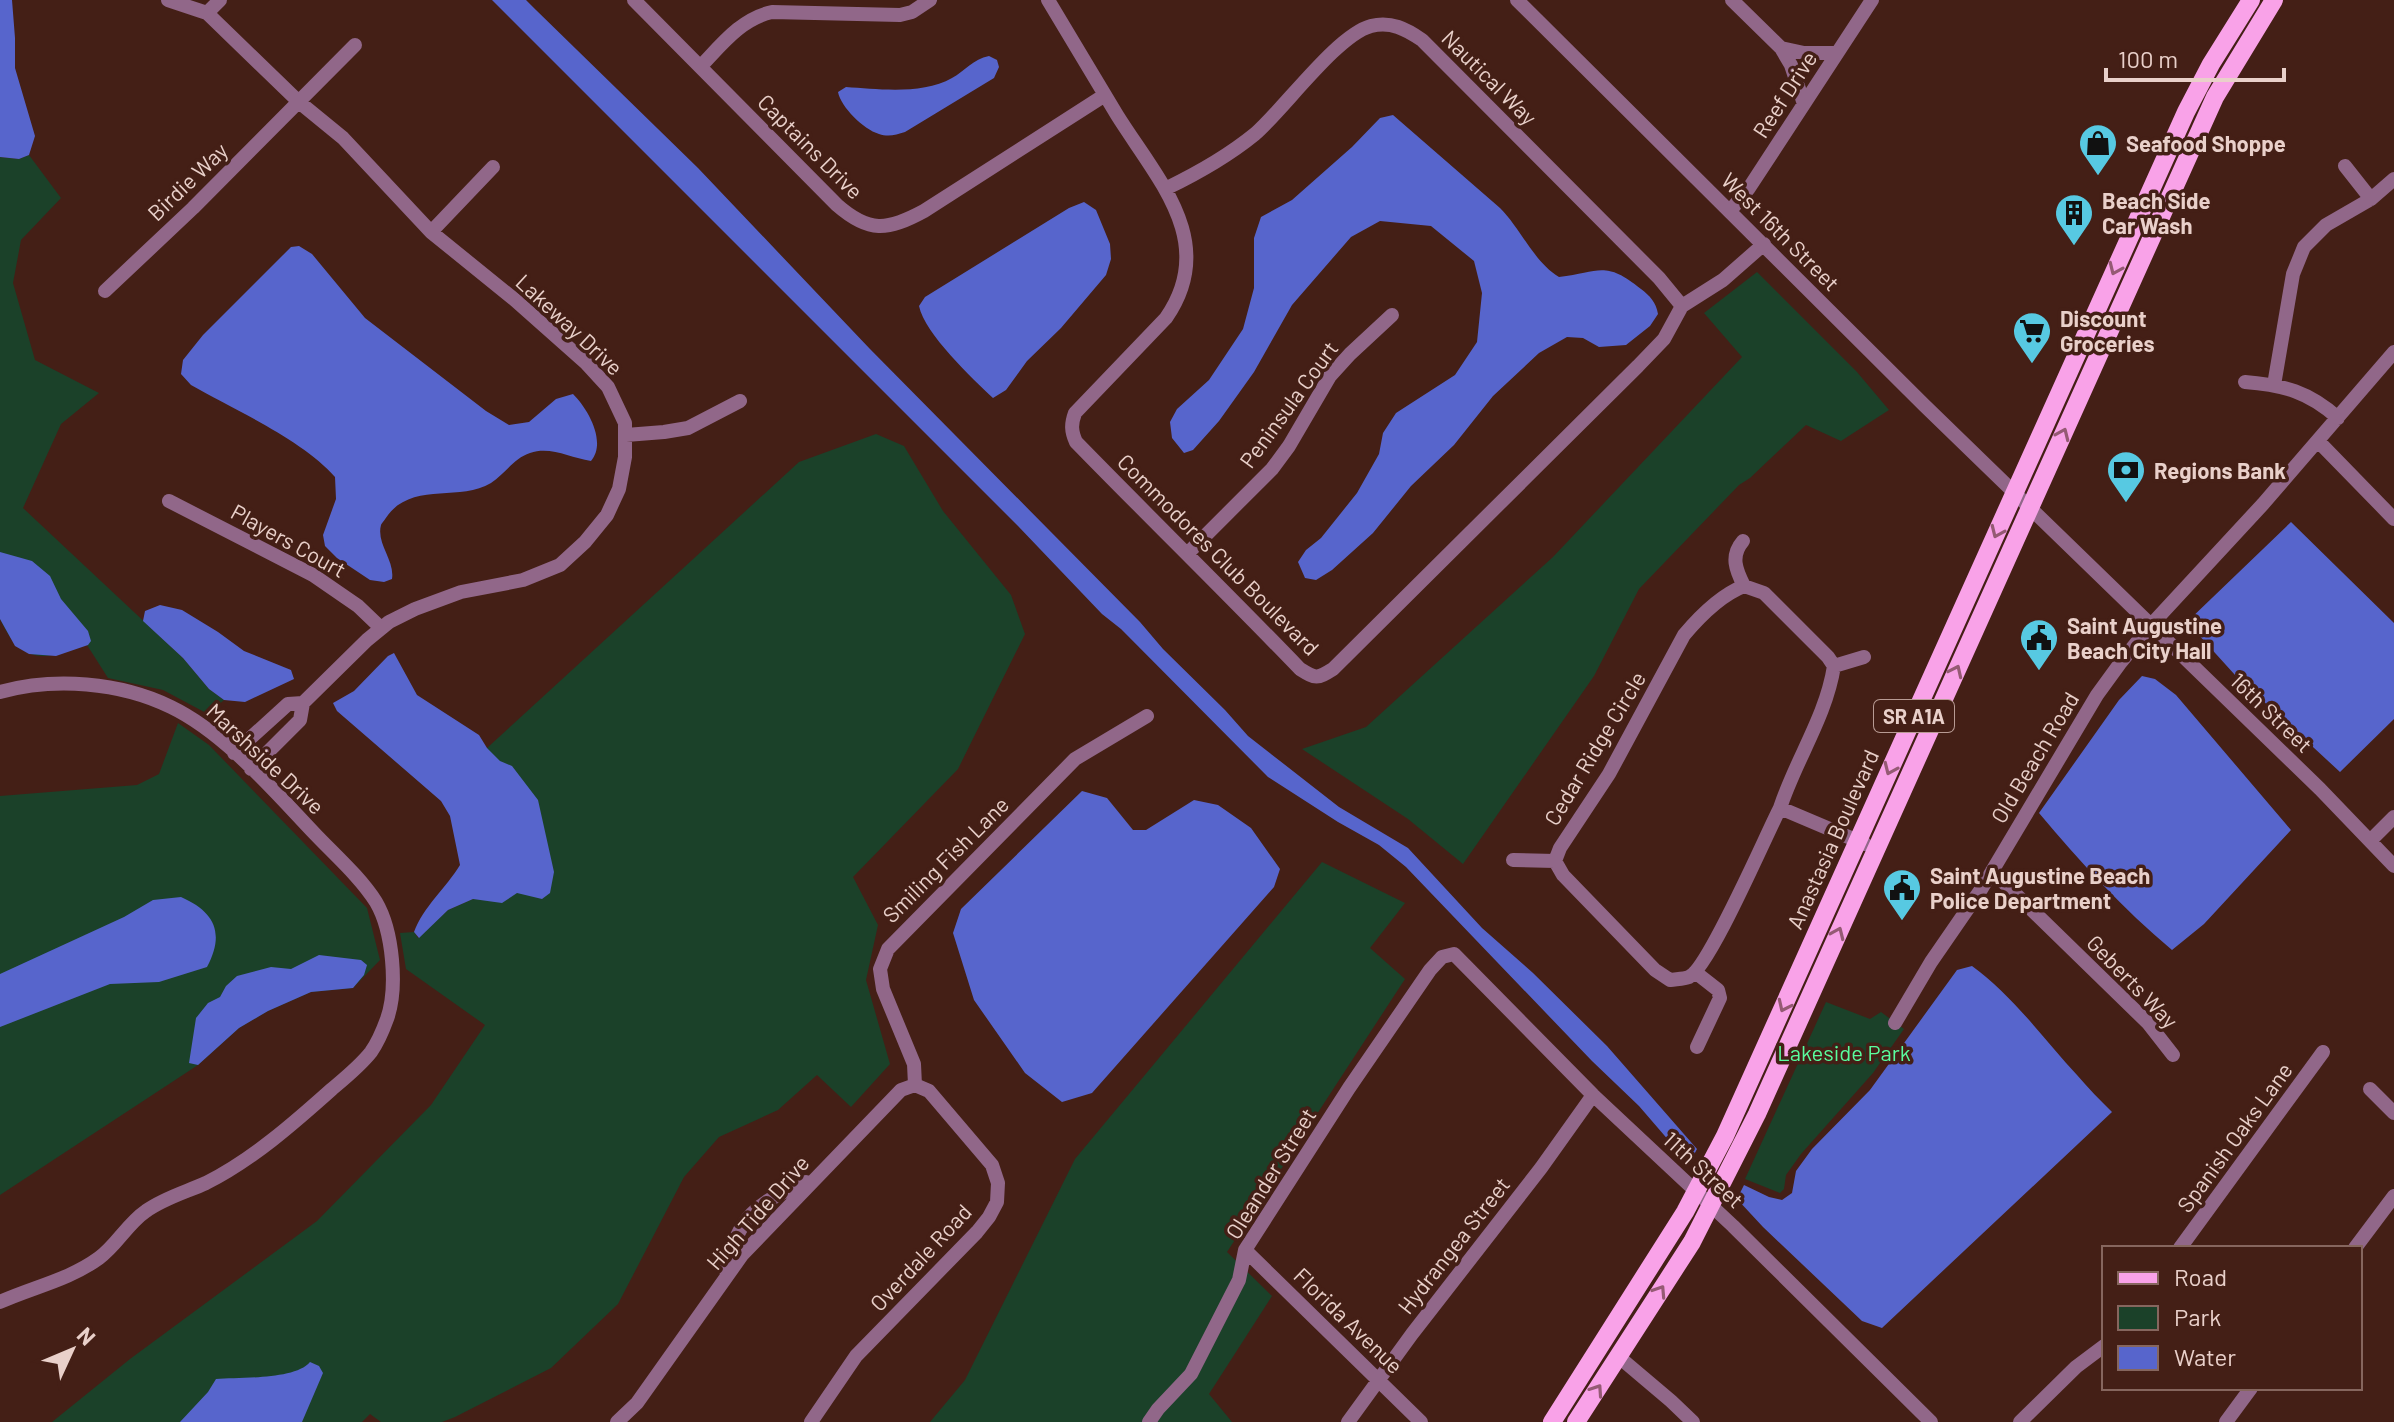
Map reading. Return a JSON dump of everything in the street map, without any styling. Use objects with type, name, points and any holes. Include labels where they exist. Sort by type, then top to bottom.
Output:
[{"type":"main road","name":"Anastasia Boulevard","points":[[1552,1422],[1697,1193],[2186,112],[2211,64],[2251,0]]},
{"type":"main road","name":"Anastasia Boulevard","points":[[1576,1422],[1692,1242],[1757,1114],[2215,97],[2274,0]]},
{"type":"street","points":[[168,0],[207,13],[220,0]]},
{"type":"street","name":"Captains Drive","points":[[634,0],[837,205],[855,221],[866,225],[890,226],[905,222],[1105,95]]},
{"type":"street","points":[[701,66],[739,27],[759,15],[846,7],[900,15],[912,12],[930,0]]},
{"type":"street","name":"Commodores Club Boulevard","points":[[1048,0],[1145,160],[1167,188],[1186,244],[1185,283],[1175,305],[1075,413],[1072,423],[1076,442],[1300,669],[1311,676],[1319,677],[1333,669],[1647,357],[1664,339],[1682,306],[1723,280],[1764,244]]},
{"type":"street","name":"West 16th Street","points":[[1517,0],[2014,492]]},
{"type":"street","points":[[1732,0],[1781,48],[1791,65],[1804,104]]},
{"type":"street","name":"Reef Drive","points":[[1730,211],[1749,188],[1872,0]]},
{"type":"street","name":"Lakeway Drive","points":[[207,13],[299,102],[343,138],[431,232],[586,363],[608,387],[620,408],[626,435],[619,489],[607,515],[585,542],[560,565],[523,580],[461,592],[415,609],[381,628],[303,703],[300,720],[251,769]]},
{"type":"street","name":"Nautical Way","points":[[1167,188],[1224,158],[1256,132],[1355,33],[1369,26],[1385,24],[1402,27],[1422,40],[1650,269],[1682,306]]},
{"type":"street","name":"Birdie Way","points":[[105,291],[193,208],[355,45]]},
{"type":"street","points":[[1781,48],[1804,53],[1837,53]]},
{"type":"street","points":[[2345,166],[2371,199]]},
{"type":"street","points":[[431,232],[493,167]]},
{"type":"street","points":[[2274,385],[2293,274],[2304,247],[2326,225],[2371,199],[2394,179]]},
{"type":"street","name":"Peninsula Court","points":[[1187,554],[1272,469],[1330,376],[1392,315]]},
{"type":"street","name":"Old Beach Road","points":[[1895,1023],[1931,962],[1992,871],[2097,695],[2151,625],[2318,441],[2394,352]]},
{"type":"street","points":[[2245,382],[2303,392],[2338,418]]},
{"type":"street","points":[[626,435],[688,428],[740,401]]},
{"type":"street","points":[[2318,441],[2394,519]]},
{"type":"street","name":"16th Street","points":[[2014,492],[2320,789],[2394,866]]},
{"type":"street","name":"Players Court","points":[[169,501],[313,575],[358,606],[381,628]]},
{"type":"street","points":[[1697,1047],[1720,998],[1718,990],[1695,972],[1713,947],[1780,808],[1818,722],[1832,684],[1834,666],[1764,593],[1744,586],[1734,558],[1737,547],[1743,541]]},
{"type":"street","name":"Cedar Ridge Circle","points":[[1695,972],[1688,977],[1670,980],[1655,970],[1563,875],[1555,861],[1560,848],[1609,774],[1684,635],[1697,619],[1727,595],[1744,586]]},
{"type":"street","points":[[1834,666],[1864,657]]},
{"type":"street","name":"Marshside Drive","points":[[0,692],[22,686],[62,684],[103,687],[148,697],[203,725],[251,769],[357,878],[377,903],[391,953],[393,990],[387,1021],[371,1053],[254,1153],[208,1182],[143,1212],[100,1257],[67,1277],[0,1302]]},
{"type":"street","name":"Lakeway Drive","points":[[234,753],[288,704],[303,703]]},
{"type":"street","name":"Smiling Fish Lane","points":[[915,1085],[914,1064],[883,989],[880,969],[888,949],[1075,759],[1147,716]]},
{"type":"street","points":[[1780,808],[1876,849]]},
{"type":"street","points":[[2370,841],[2394,817]]},
{"type":"street","points":[[1513,860],[1555,861]]},
{"type":"street","name":"Geberts Way","points":[[1992,871],[2148,1023],[2173,1055]]},
{"type":"street","name":"11th Street","points":[[1445,956],[1454,954],[1593,1095],[1931,1422]]},
{"type":"street","name":"Oleander Street","points":[[1149,1422],[1191,1374],[1239,1280],[1245,1250],[1349,1088],[1430,970],[1445,956]]},
{"type":"street","name":"Spanish Oaks Lane","points":[[2181,1246],[2323,1052]]},
{"type":"street","name":"High Tide Drive","points":[[617,1422],[637,1403],[742,1255],[901,1090],[915,1085]]},
{"type":"street","name":"Overdale Road","points":[[811,1422],[856,1356],[977,1232],[997,1202],[998,1183],[992,1165],[929,1091],[915,1085]]},
{"type":"street","points":[[2370,1089],[2394,1113]]},
{"type":"street","name":"Hydrangea Street","points":[[1348,1422],[1593,1095]]},
{"type":"street","points":[[724,1281],[734,1244],[748,1216],[771,1197],[813,1179]]},
{"type":"street","points":[[2356,1246],[2394,1196]]},
{"type":"street","name":"Florida Avenue","points":[[1245,1250],[1421,1422]]},
{"type":"street","points":[[2020,1422],[2076,1367],[2102,1348]]},
{"type":"street","points":[[1619,1357],[1693,1422]]},
{"type":"street","points":[[2226,1422],[2250,1390]]},
{"type":"green space","points":[[29,155],[61,198],[21,240],[13,283],[35,360],[99,393],[61,424],[23,508],[183,658],[209,689],[224,700],[208,714],[163,690],[108,678],[87,645],[46,656],[26,652],[8,634],[0,619],[0,157],[19,159]]},
{"type":"green space","points":[[1757,272],[1857,372],[1889,410],[1841,441],[1806,425],[1739,485],[1639,589],[1594,676],[1463,864],[1408,819],[1302,749],[1366,727],[1553,557],[1742,357],[1704,313]]},
{"type":"green space","points":[[876,434],[904,446],[943,511],[1011,595],[1025,634],[958,769],[853,877],[878,925],[866,980],[890,1064],[851,1107],[817,1075],[778,1110],[719,1137],[684,1177],[618,1304],[551,1368],[455,1417],[442,1422],[381,1422],[370,1414],[362,1422],[52,1422],[130,1359],[317,1221],[431,1105],[485,1025],[406,969],[400,933],[414,932],[418,938],[448,910],[473,899],[487,748],[799,462]]},
{"type":"green space","points":[[178,723],[209,745],[367,908],[380,960],[353,988],[311,992],[239,1028],[198,1065],[0,1195],[0,796],[137,785],[159,774]]},
{"type":"green space","points":[[1322,862],[1405,903],[1370,948],[1405,979],[1227,1252],[1272,1296],[1209,1394],[1232,1422],[930,1422],[965,1380],[1075,1159]]},
{"type":"green space","name":"Lakeside Park","points":[[1826,1002],[1870,1019],[1881,1012],[1904,1029],[1873,1073],[1801,1154],[1786,1175],[1784,1189],[1780,1193],[1745,1179]]},
{"type":"water","points":[[0,0],[12,0],[15,68],[35,136],[29,155],[19,159],[0,157]]},
{"type":"water","points":[[492,0],[526,0],[698,168],[1248,736],[1339,807],[1408,848],[1482,928],[1607,1046],[1697,1149],[1689,1164],[1639,1106],[1406,867],[1379,845],[1268,777]]},
{"type":"water","points":[[989,56],[997,60],[999,67],[994,78],[898,134],[882,135],[866,127],[848,111],[838,92],[846,87],[900,90],[927,87],[952,78],[974,62]]},
{"type":"water","points":[[1393,115],[1500,208],[1550,271],[1559,277],[1602,270],[1619,274],[1650,297],[1658,314],[1650,326],[1626,345],[1599,347],[1583,338],[1567,337],[1539,353],[1493,396],[1454,445],[1411,486],[1373,533],[1332,570],[1316,580],[1305,578],[1298,562],[1357,493],[1379,454],[1383,433],[1396,413],[1455,375],[1477,342],[1482,293],[1474,261],[1431,226],[1380,221],[1351,237],[1292,305],[1254,372],[1219,421],[1193,450],[1184,453],[1172,438],[1170,422],[1177,409],[1209,380],[1243,329],[1254,288],[1254,238],[1261,217],[1292,200],[1380,118]]},
{"type":"water","points":[[1084,202],[1096,210],[1110,244],[1111,259],[1106,275],[1061,328],[1027,361],[1006,390],[993,398],[940,342],[919,306],[925,297],[1069,208]]},
{"type":"water","points":[[299,246],[312,254],[365,318],[486,411],[509,425],[529,422],[556,399],[573,394],[594,426],[597,445],[591,461],[538,451],[519,459],[491,483],[465,491],[423,495],[398,505],[382,523],[380,532],[391,565],[392,579],[384,582],[370,580],[337,558],[325,546],[323,535],[336,499],[335,477],[287,438],[191,385],[181,374],[183,360],[203,335],[291,247]]},
{"type":"water","points":[[2291,522],[2394,623],[2394,719],[2340,772],[2235,675],[2187,622]]},
{"type":"water","points":[[0,552],[32,561],[50,576],[61,599],[88,631],[91,641],[88,645],[56,656],[29,654],[15,646],[0,619]]},
{"type":"water","points":[[160,605],[182,610],[244,651],[291,670],[294,679],[245,702],[224,700],[209,689],[183,658],[143,621],[145,611]]},
{"type":"water","points":[[394,653],[417,695],[479,735],[500,761],[512,766],[538,800],[554,872],[550,893],[542,899],[517,893],[502,903],[473,899],[448,910],[419,938],[414,932],[423,914],[460,865],[450,816],[441,801],[337,711],[333,703],[354,691]]},
{"type":"water","points":[[2142,676],[2155,679],[2176,695],[2291,830],[2204,924],[2172,950],[2102,884],[2039,813],[2119,700]]},
{"type":"water","points":[[1082,791],[1107,798],[1133,830],[1146,830],[1194,800],[1218,805],[1251,828],[1280,869],[1274,887],[1092,1093],[1062,1102],[1025,1073],[974,1000],[953,933],[961,909]]},
{"type":"water","points":[[181,897],[202,909],[214,925],[215,944],[207,967],[159,982],[110,984],[0,1027],[0,974],[124,917],[153,900]]},
{"type":"water","points":[[319,955],[361,960],[367,965],[364,975],[353,988],[311,992],[268,1011],[239,1028],[198,1065],[189,1063],[196,1018],[208,1003],[220,997],[237,976],[271,967],[291,969]]},
{"type":"water","points":[[1972,966],[2014,1004],[2112,1112],[1882,1328],[1862,1321],[1737,1199],[1744,1185],[1782,1200],[1792,1193],[1796,1171],[1812,1149],[1870,1090],[1957,970]]},
{"type":"water","points":[[310,1362],[319,1366],[323,1373],[302,1422],[180,1422],[216,1379],[280,1375],[303,1368]]},
{"type":"place","name":"Seafood Shoppe","points":[[2098,177]]},
{"type":"place","name":"Beach Side Car Wash","points":[[2074,247]]},
{"type":"place","name":"Discount Groceries","points":[[2032,365]]},
{"type":"place","name":"Regions Bank","points":[[2126,504]]},
{"type":"place","name":"Saint Augustine Beach City Hall","points":[[2039,672]]},
{"type":"place","name":"Saint Augustine Beach Police Department","points":[[1902,922]]}]
